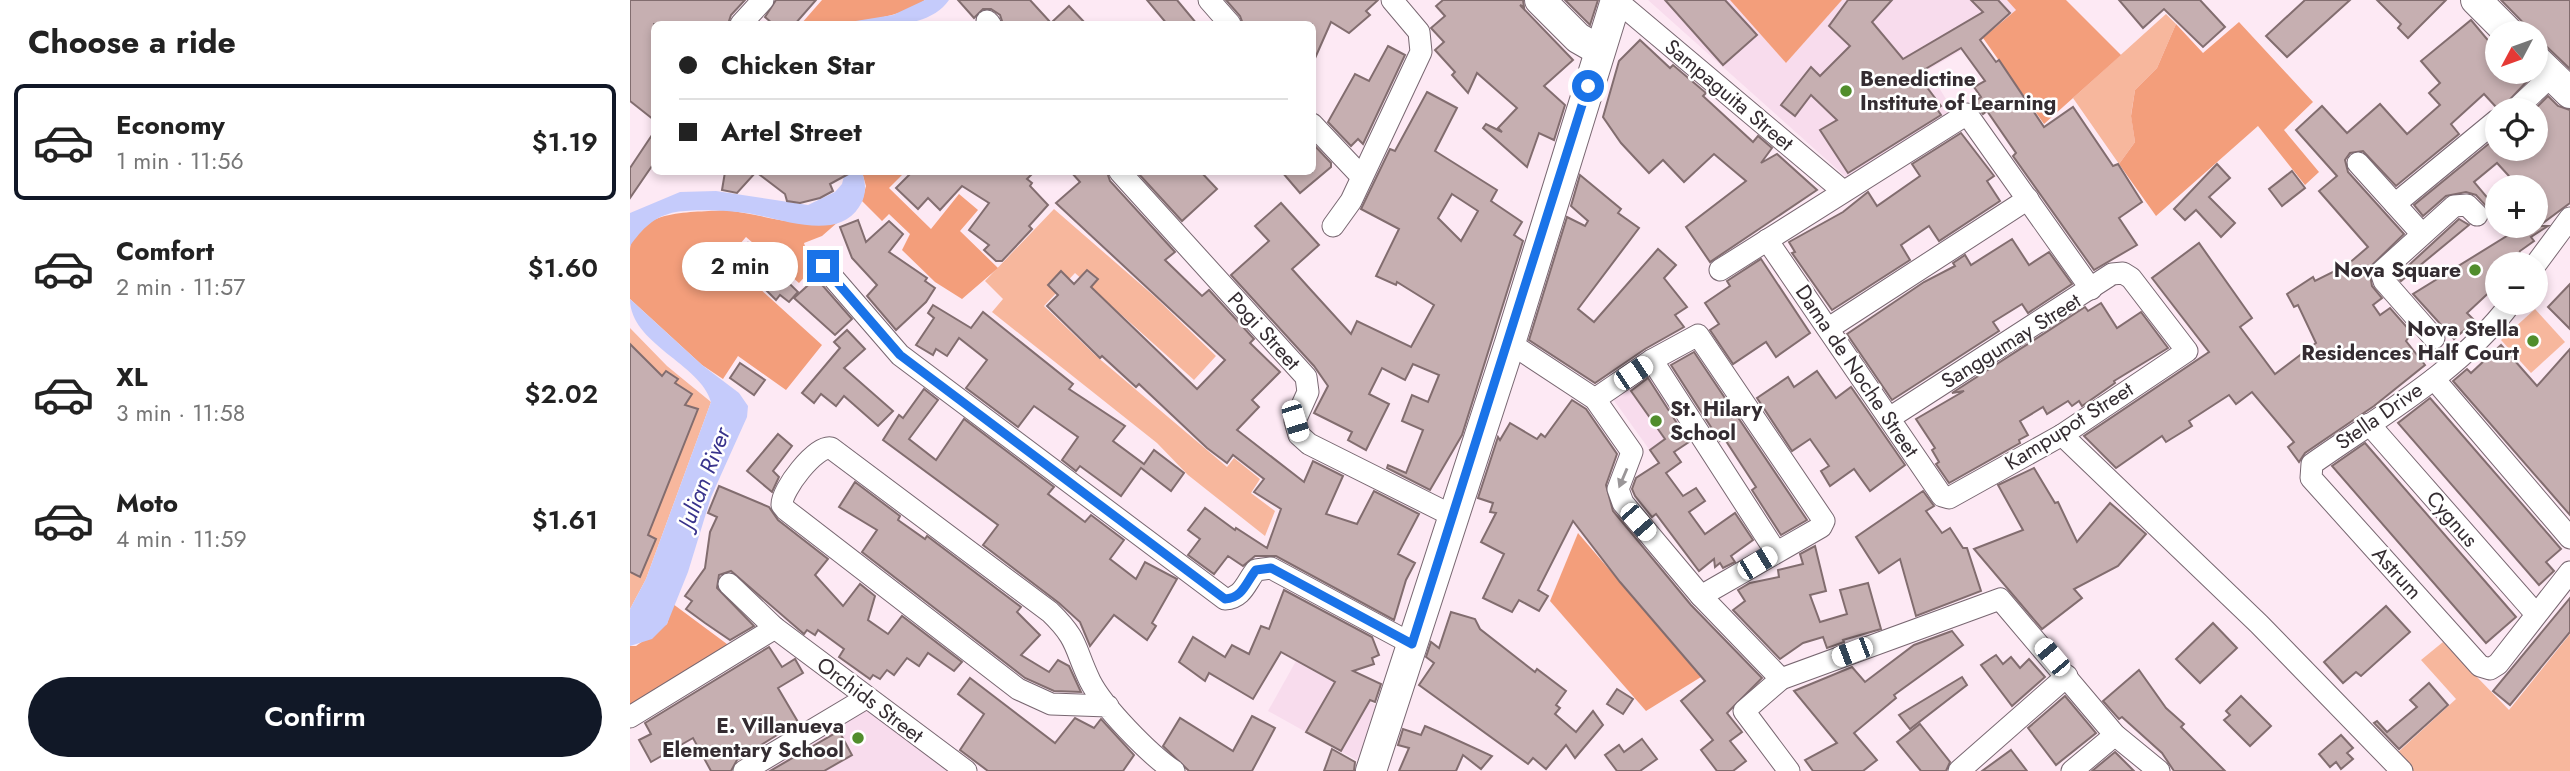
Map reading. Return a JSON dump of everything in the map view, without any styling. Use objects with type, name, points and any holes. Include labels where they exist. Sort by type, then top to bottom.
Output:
[{"type":"main road","points":[[1371,771],[1510,343],[1616,0]]},
{"type":"main road","points":[[2476,0],[2497,21]]},
{"type":"main road","points":[[1542,1],[1578,38],[1600,50]]},
{"type":"street","points":[[744,21],[763,0]]},
{"type":"street","points":[[1333,226],[1351,201],[1421,52],[1419,32],[1392,0]]},
{"type":"street","name":"Sampaguita Street","points":[[1616,0],[1843,191]]},
{"type":"street","points":[[2528,98],[2552,76]]},
{"type":"street","points":[[1720,270],[1967,114],[2091,289]]},
{"type":"street","points":[[1316,128],[1362,177]]},
{"type":"street","points":[[2395,204],[2485,130]]},
{"type":"street","points":[[2358,163],[2421,234]]},
{"type":"street","name":"Pogi Street","points":[[1123,175],[1306,377],[1308,392],[1295,421],[1299,435],[1309,444],[1336,459],[1453,516]]},
{"type":"street","points":[[1829,328],[2028,199]]},
{"type":"street","points":[[2434,338],[2384,281],[2381,272],[2421,234],[2460,204],[2467,205],[2477,215]]},
{"type":"street","points":[[2545,252],[2570,218]]},
{"type":"street","name":"Dama de Noche Street","points":[[1767,240],[1891,417],[1938,492],[1950,498]]},
{"type":"street","points":[[823,266],[887,342],[907,360],[1225,599],[1242,593],[1256,570],[1271,568],[1412,644]]},
{"type":"street","name":"Sanggumay Street","points":[[1891,417],[2112,274],[2123,273],[2132,278],[2187,351]]},
{"type":"street","name":"Stella Drive","points":[[2309,471],[2312,464],[2434,379],[2500,315]]},
{"type":"street","points":[[1595,399],[1692,335],[1703,338],[1824,521],[1821,527],[1701,596]]},
{"type":"street","points":[[1510,343],[1595,399],[1632,452],[1618,496],[1701,596],[1781,679]]},
{"type":"street","name":"Kampupot Street","points":[[1950,498],[2062,435],[2187,351]]},
{"type":"street","points":[[1652,360],[1776,552]]},
{"type":"street","points":[[2434,379],[2570,538]]},
{"type":"street","name":"Cygnus","points":[[2369,424],[2536,614]]},
{"type":"street","points":[[2062,435],[2259,624],[2402,771]]},
{"type":"street","points":[[1108,706],[1051,704],[1018,689],[786,510],[782,505],[784,491],[818,450],[831,448],[1050,612],[1078,645],[1090,681],[1108,706],[1148,750],[1174,771]]},
{"type":"street","name":"Astrum","points":[[2309,471],[2311,478],[2480,666],[2490,669],[2498,664],[2536,614]]},
{"type":"street","points":[[2536,614],[2570,572]]},
{"type":"street","name":"Orchids Street","points":[[729,584],[775,628],[966,771]]},
{"type":"street","points":[[1788,771],[1744,711],[1781,679],[1993,599],[2006,602],[2115,735],[2159,771]]},
{"type":"street","points":[[630,717],[775,628]]},
{"type":"street","points":[[1959,771],[2067,676]]},
{"type":"street","points":[[744,771],[866,698]]},
{"type":"street","points":[[2072,771],[2115,735]]},
{"type":"shaded area","points":[[822,0],[925,0],[899,13],[866,20],[804,21]]},
{"type":"shaded area","name":"Benedictine Institute of Learning","points":[[1648,0],[1730,0],[1786,63],[1842,0],[2007,0],[2017,10],[1991,33],[1928,70],[1954,112],[1847,178]]},
{"type":"shaded area","points":[[1730,0],[1842,0],[1786,63]]},
{"type":"shaded area","points":[[2007,0],[2066,0],[2121,55],[2044,124],[1983,38],[2016,10]]},
{"type":"shaded area","points":[[2166,14],[2176,24],[2157,68],[2135,90],[2131,115],[2135,142],[2119,164],[2073,98]]},
{"type":"shaded area","points":[[2239,22],[2313,102],[2284,130],[2319,172],[2305,185],[2258,126],[2156,216],[2119,164],[2135,142],[2131,116],[2135,90],[2157,68],[2176,24],[2203,53]]},
{"type":"shaded area","points":[[863,175],[902,175],[889,188],[931,229],[959,194],[978,210],[960,231],[998,268],[962,299],[935,282],[902,250],[910,234],[889,214],[882,221],[862,201],[866,186]]},
{"type":"shaded area","points":[[1054,209],[1154,296],[1216,356],[1194,380],[1075,273],[1044,306],[1095,355],[1227,467],[1234,458],[1260,479],[1251,493],[1275,511],[1265,536],[1188,475],[1157,443],[992,312],[1003,299],[985,281]]},
{"type":"shaded area","points":[[724,210],[809,224],[838,222],[822,236],[804,243],[812,269],[799,283],[746,237],[727,259],[822,345],[786,390],[738,356],[723,379],[702,365],[630,299],[630,249],[643,226],[668,215]]},
{"type":"shaded area","name":"Nova Stella Residences Half Court","points":[[2528,315],[2540,315],[2565,342],[2531,373],[2501,340]]},
{"type":"shaded area","points":[[630,328],[667,366],[711,402],[646,579],[630,609]]},
{"type":"shaded area","name":"St. Hilary School","points":[[1650,373],[1695,437],[1659,463],[1613,399]]},
{"type":"shaded area","points":[[1578,533],[1701,677],[1646,711],[1550,601]]},
{"type":"shaded area","points":[[673,604],[731,647],[630,708],[630,646],[636,646],[667,624]]},
{"type":"shaded area","points":[[2570,634],[2570,771],[2411,771],[2395,755],[2456,699],[2421,660],[2443,642],[2509,710]]},
{"type":"shaded area","points":[[1296,661],[1376,705],[1358,761],[1268,711]]},
{"type":"shaded area","name":"E. Villanueva Elementary School","points":[[863,705],[954,771],[754,771]]},
{"type":"water","points":[[925,0],[949,0],[939,10],[916,21],[856,21],[893,15]]},
{"type":"water","points":[[844,175],[863,175],[865,194],[862,203],[849,218],[836,224],[806,225],[739,212],[683,211],[655,220],[630,246],[630,213],[680,192],[716,191],[808,205],[835,192],[842,184]]},
{"type":"water","name":"Julian River","points":[[630,299],[702,365],[739,393],[748,406],[747,417],[711,497],[688,572],[667,624],[652,639],[630,646],[630,609],[646,579],[711,402],[694,376],[641,329],[633,315]]},
{"type":"building","points":[[630,0],[745,0],[729,21],[651,21],[651,118],[630,101]]},
{"type":"building","points":[[776,0],[816,0],[798,21],[770,21],[765,17]]},
{"type":"building","points":[[958,0],[1030,0],[1049,21],[1002,21],[1000,15],[991,9],[983,9],[974,18]]},
{"type":"building","points":[[1147,0],[1177,0],[1194,21],[1164,21]]},
{"type":"building","points":[[1226,0],[1378,0],[1366,11],[1370,15],[1349,33],[1331,22],[1316,56],[1316,21],[1242,21]]},
{"type":"building","points":[[1443,0],[1523,0],[1524,7],[1520,5],[1573,60],[1544,86],[1565,105],[1554,140],[1539,133],[1527,167],[1483,128],[1486,124],[1502,132],[1498,128],[1517,108],[1477,73],[1468,93],[1452,75],[1455,72],[1435,50],[1444,42],[1431,28],[1445,16],[1436,6]]},
{"type":"building","points":[[1565,0],[1598,0],[1590,25]]},
{"type":"building","points":[[1665,0],[1725,0],[1757,35],[1723,65]]},
{"type":"building","points":[[1848,0],[1892,0],[1872,22],[1903,59],[1983,12],[1971,0],[1998,0],[2010,13],[1980,40],[1996,62],[1999,60],[2044,127],[2073,107],[2113,166],[2118,164],[2142,202],[2119,218],[2137,245],[2094,270],[2013,156],[2016,153],[1987,111],[1983,114],[1974,102],[1981,97],[1974,87],[1985,81],[1961,48],[1917,74],[1941,106],[1937,109],[1941,115],[1848,173],[1820,130],[1837,120],[1811,95],[1795,116],[1781,105],[1811,67],[1820,76],[1850,46],[1829,26]]},
{"type":"building","points":[[2119,0],[2200,0],[2225,27],[2203,47],[2164,9],[2143,28]]},
{"type":"building","points":[[2305,0],[2350,0],[2287,57],[2266,36]]},
{"type":"building","points":[[2377,0],[2446,0],[2408,38],[2398,28],[2401,24]]},
{"type":"building","points":[[2501,0],[2570,0],[2570,69],[2548,48],[2548,21],[2522,21]]},
{"type":"building","points":[[1069,6],[1083,21],[1053,21]]},
{"type":"building","points":[[2471,20],[2485,37],[2485,84],[2524,84],[2511,98],[2488,98],[2484,94],[2451,124],[2459,134],[2396,186],[2363,151],[2350,153],[2345,160],[2348,172],[2404,234],[2369,268],[2372,286],[2382,298],[2373,305],[2380,315],[2390,308],[2412,333],[2406,341],[2425,365],[2374,406],[2305,453],[2299,462],[2288,447],[2294,442],[2252,392],[2236,404],[2229,395],[2189,421],[2192,426],[2166,442],[2162,436],[2116,468],[2084,436],[2209,352],[2152,278],[2199,243],[2252,318],[2240,327],[2275,374],[2316,343],[2298,305],[2294,307],[2287,294],[2313,277],[2315,281],[2347,265],[2368,247],[2319,191],[2337,176],[2296,130],[2322,106],[2347,133],[2380,104],[2407,134],[2440,105],[2429,93],[2440,83],[2421,61]]},
{"type":"building","points":[[1640,40],[1670,68],[1673,65],[1706,93],[1703,96],[1753,142],[1758,136],[1772,148],[1761,163],[1777,154],[1817,190],[1710,262],[1686,227],[1746,181],[1714,154],[1684,182],[1663,160],[1649,173],[1621,143],[1603,117],[1619,61]]},
{"type":"building","points":[[1388,46],[1405,55],[1363,144],[1358,139],[1351,146],[1328,122],[1355,74],[1369,81]]},
{"type":"building","points":[[1427,92],[1457,108],[1435,151],[1497,190],[1491,201],[1522,222],[1514,235],[1523,241],[1462,435],[1430,490],[1387,468],[1388,465],[1406,473],[1423,430],[1402,421],[1412,395],[1428,402],[1439,375],[1413,364],[1405,380],[1382,368],[1369,394],[1389,404],[1366,450],[1348,440],[1352,432],[1314,413],[1328,386],[1314,366],[1231,275],[1269,241],[1255,226],[1281,203],[1319,245],[1292,269],[1310,289],[1351,334],[1357,321],[1411,347],[1434,305],[1397,282],[1396,285],[1376,276],[1399,229],[1361,209],[1390,149],[1395,151]],"holes":[[[1452,194],[1478,211],[1461,241],[1438,218]]]},
{"type":"building","points":[[2548,96],[2558,106],[2570,110],[2570,203],[2548,219],[2548,175],[2508,175],[2497,163],[2474,182],[2485,195],[2485,205],[2476,195],[2466,192],[2446,196],[2423,216],[2414,205],[2485,147],[2485,161],[2548,161]]},
{"type":"building","points":[[1961,133],[1994,176],[1987,181],[2000,201],[1939,241],[1929,226],[1901,245],[1910,260],[1832,310],[1792,253],[1795,252],[1789,242],[1843,212],[1868,192],[1877,206],[1920,176],[1912,164]]},
{"type":"building","points":[[651,136],[651,167],[630,198],[630,168]]},
{"type":"building","points":[[1316,147],[1331,163],[1331,167],[1300,193],[1285,175],[1316,175]]},
{"type":"building","points":[[2217,164],[2230,178],[2209,197],[2235,223],[2221,237],[2196,210],[2185,220],[2174,209]]},
{"type":"building","points":[[2292,171],[2305,188],[2282,206],[2269,189]]},
{"type":"building","points":[[724,175],[753,175],[737,193],[722,190]]},
{"type":"building","points":[[760,175],[846,175],[830,184],[833,191],[820,198],[800,203],[787,201],[785,194]]},
{"type":"building","points":[[909,175],[1031,175],[1027,179],[1032,183],[1030,186],[1048,205],[1029,226],[1032,229],[1002,261],[996,261],[984,250],[989,245],[969,230],[989,203],[962,186],[940,210],[928,198],[918,209],[896,188]]},
{"type":"building","points":[[1074,175],[1108,175],[1110,181],[1175,252],[1165,260],[1202,296],[1209,290],[1254,339],[1250,343],[1280,372],[1252,400],[1259,407],[1237,430],[1304,482],[1313,461],[1343,476],[1326,514],[1357,524],[1374,491],[1419,514],[1398,554],[1415,563],[1406,580],[1394,620],[1276,556],[1255,556],[1243,566],[1228,556],[1214,574],[1188,555],[1200,539],[1188,530],[1205,508],[1235,530],[1236,528],[1267,548],[1281,509],[1254,492],[1264,479],[1233,455],[1227,463],[1207,448],[1139,384],[1136,387],[1102,356],[1100,358],[1047,306],[1058,295],[1048,285],[1061,271],[1074,284],[1087,270],[1098,279],[1091,287],[1197,389],[1225,360],[1056,203],[1080,182]]},
{"type":"building","points":[[1140,175],[1204,175],[1217,189],[1182,221]]},
{"type":"building","points":[[1580,175],[1621,209],[1618,213],[1639,228],[1578,309],[1594,322],[1658,249],[1676,265],[1664,278],[1687,307],[1675,315],[1684,327],[1645,349],[1595,383],[1529,340],[1567,217],[1585,226],[1588,221],[1571,206]]},
{"type":"building","points":[[2459,219],[2469,225],[2401,281],[2397,276]]},
{"type":"building","points":[[858,220],[866,242],[889,221],[903,234],[889,252],[927,278],[925,281],[935,288],[926,302],[896,330],[867,296],[877,285],[852,258],[840,227]]},
{"type":"building","points":[[2504,238],[2532,238],[2534,241],[2520,252],[2485,252],[2485,296],[2467,313],[2475,321],[2454,339],[2413,294]]},
{"type":"building","points":[[2012,239],[2029,265],[2049,252],[2072,284],[2028,313],[2022,304],[1993,322],[1999,331],[1892,400],[1847,334],[1924,282],[1955,266],[1953,263],[1965,255],[1971,265]]},
{"type":"building","points":[[748,243],[798,292],[789,302],[780,295],[776,300],[734,258]]},
{"type":"building","points":[[1761,259],[1810,333],[1776,357],[1766,342],[1733,364],[1710,330],[1719,324],[1705,303],[1730,286],[1727,281]]},
{"type":"building","points":[[816,278],[852,319],[835,335],[794,298]]},
{"type":"building","points":[[2570,284],[2570,329],[2548,307]]},
{"type":"building","points":[[2101,303],[2117,328],[2141,312],[2168,348],[2114,381],[2115,383],[2082,406],[2079,401],[2072,406],[2068,401],[2047,414],[2043,407],[2020,421],[2028,435],[2019,440],[2020,443],[1949,483],[1936,464],[1939,462],[1932,450],[1935,448],[1916,419],[1964,391],[1952,393],[2085,307],[2088,311]]},
{"type":"building","points":[[933,305],[971,328],[983,312],[1073,384],[1069,389],[1125,426],[1113,441],[1144,464],[1154,450],[1184,473],[1171,491],[1141,468],[1121,496],[1080,466],[1076,471],[1062,460],[1078,437],[1034,406],[1018,427],[966,388],[987,360],[959,338],[947,356],[936,349],[933,355],[916,345],[934,318],[928,313]]},
{"type":"building","points":[[847,330],[865,349],[844,368],[893,411],[878,426],[844,396],[836,406],[821,394],[814,403],[802,393],[840,348],[834,342]]},
{"type":"building","points":[[630,344],[662,376],[666,371],[678,379],[675,383],[692,394],[685,405],[698,409],[648,535],[656,539],[640,577],[630,572]]},
{"type":"building","points":[[2501,345],[2537,386],[2570,349],[2570,515],[2453,381],[2467,369],[2471,373]]},
{"type":"building","points":[[1694,352],[1807,520],[1781,535],[1752,490],[1756,487],[1724,438],[1720,441],[1671,365]]},
{"type":"building","points":[[740,363],[765,380],[754,395],[730,378]]},
{"type":"building","points":[[1817,371],[1836,398],[1851,387],[1905,465],[1870,491],[1854,469],[1830,486],[1821,471],[1829,466],[1810,439],[1792,451],[1757,398],[1788,377],[1794,387]]},
{"type":"building","points":[[1648,378],[1689,442],[1674,452],[1681,462],[1666,473],[1683,496],[1696,488],[1705,501],[1689,512],[1705,534],[1735,513],[1753,540],[1731,556],[1735,562],[1723,568],[1720,563],[1715,567],[1714,559],[1699,571],[1656,514],[1652,517],[1632,489],[1636,478],[1659,463],[1650,450],[1665,439],[1631,391]]},
{"type":"building","points":[[924,389],[938,400],[909,439],[936,460],[964,419],[1054,487],[1048,494],[1085,522],[1091,515],[1124,540],[1110,559],[1136,579],[1145,562],[1177,579],[1152,623],[1156,626],[1147,640],[1114,615],[1090,646],[1080,622],[983,545],[998,525],[883,440],[899,415],[903,418]]},
{"type":"building","points":[[2430,398],[2561,549],[2546,562],[2554,571],[2539,585],[2398,423]]},
{"type":"building","points":[[1572,400],[1586,409],[1617,454],[1606,485],[1613,511],[1691,605],[1762,678],[1727,713],[1742,732],[1730,741],[1746,761],[1733,771],[1717,771],[1701,750],[1713,740],[1681,701],[1705,681],[1620,582],[1573,521],[1538,590],[1548,596],[1539,611],[1519,600],[1512,612],[1483,598],[1504,554],[1481,542],[1496,513],[1490,512],[1493,503],[1478,498],[1498,437],[1500,440],[1510,423],[1537,439],[1541,434],[1545,437]]},
{"type":"building","points":[[778,434],[792,446],[773,471],[779,477],[772,492],[747,471]]},
{"type":"building","points":[[2365,443],[2516,617],[2486,643],[2332,466]]},
{"type":"building","points":[[2034,468],[2055,503],[2058,502],[2077,542],[2110,503],[2146,534],[2118,566],[2074,589],[2082,598],[2042,629],[1974,549],[2023,530],[1998,485]]},
{"type":"building","points":[[855,482],[900,516],[898,520],[925,539],[927,536],[1021,607],[1017,612],[1040,635],[1021,655],[1049,672],[1058,660],[1069,666],[1081,692],[1054,691],[1025,678],[862,552],[877,530],[839,507]]},
{"type":"building","points":[[719,486],[769,507],[778,520],[828,559],[815,575],[843,606],[860,584],[875,596],[868,620],[888,634],[902,616],[962,662],[954,671],[928,653],[919,666],[907,658],[894,675],[887,670],[880,679],[873,675],[870,679],[839,657],[844,649],[818,630],[815,635],[807,630],[804,634],[731,571],[719,575],[717,588],[754,626],[730,640],[705,623],[686,609],[692,601],[685,596],[705,568],[710,532],[717,517],[708,513]]},
{"type":"building","points":[[1923,491],[1934,506],[1926,511],[1942,533],[1950,528],[1963,548],[1967,548],[1981,591],[1916,616],[1900,559],[1879,573],[1856,537]]},
{"type":"building","points":[[1815,546],[1826,591],[1810,595],[1820,622],[1847,614],[1840,590],[1868,583],[1881,629],[1843,640],[1844,642],[1827,648],[1823,637],[1803,643],[1780,659],[1733,610],[1745,601],[1738,590],[1750,583],[1779,577],[1778,570],[1803,564],[1800,554]]},
{"type":"building","points":[[1284,590],[1372,637],[1379,655],[1372,658],[1374,664],[1353,671],[1381,684],[1375,702],[1370,700],[1341,751],[1306,732],[1335,682],[1281,652],[1253,699],[1209,673],[1205,681],[1179,662],[1193,637],[1225,657],[1232,645],[1249,654],[1261,626],[1269,629]]},
{"type":"building","points":[[2570,598],[2570,632],[2510,705],[2493,691]]},
{"type":"building","points":[[2386,606],[2410,632],[2361,676],[2356,672],[2343,683],[2324,662]]},
{"type":"building","points":[[1451,612],[1475,619],[1480,629],[1535,672],[1537,669],[1566,691],[1556,705],[1560,708],[1555,714],[1576,732],[1593,711],[1603,725],[1575,758],[1566,745],[1546,769],[1533,758],[1528,764],[1419,685],[1434,663],[1426,657],[1431,642],[1439,648]]},
{"type":"building","points":[[2213,623],[2237,648],[2200,683],[2176,659]]},
{"type":"building","points":[[1952,631],[1963,645],[1894,695],[1896,698],[1854,733],[1877,760],[1863,771],[1813,771],[1805,760],[1837,743],[1794,691],[1852,667],[1865,682],[1914,645]]},
{"type":"building","points":[[769,647],[782,667],[795,659],[803,673],[778,688],[798,722],[737,760],[731,771],[711,771],[693,738],[651,762],[639,740],[651,734],[645,723]]},
{"type":"building","points":[[1996,655],[2003,664],[2011,657],[2020,668],[2029,659],[2045,677],[2012,706],[1981,665]]},
{"type":"building","points":[[2139,670],[2166,708],[2184,724],[2181,727],[2225,771],[2174,771],[2162,753],[2122,717],[2119,719],[2103,701]]},
{"type":"building","points":[[1962,677],[1967,685],[1910,729],[1899,715]]},
{"type":"building","points":[[970,678],[1055,743],[1075,718],[1094,728],[1101,719],[1134,755],[1123,771],[988,771],[960,750],[984,714],[958,694]]},
{"type":"building","points":[[2429,683],[2448,705],[2399,749],[2374,723],[2377,721],[2387,732],[2417,707],[2410,700]]},
{"type":"building","points":[[1617,689],[1633,699],[1623,714],[1607,704]]},
{"type":"building","points":[[2065,696],[2096,733],[2056,765],[2028,728]]},
{"type":"building","points":[[2241,696],[2271,726],[2250,746],[2224,720],[2230,715],[2226,711]]},
{"type":"building","points":[[1252,716],[1275,728],[1252,771],[1189,771],[1163,746],[1180,718],[1233,751]]},
{"type":"building","points":[[1920,724],[1950,762],[1946,771],[1921,771],[1897,742]]},
{"type":"building","points":[[1425,726],[1492,756],[1481,769],[1463,755],[1456,771],[1399,771],[1409,748],[1398,745],[1403,729],[1421,735]]},
{"type":"building","points":[[839,731],[852,755],[824,771],[770,771]]},
{"type":"building","points":[[2341,735],[2353,748],[2347,753],[2353,759],[2341,769],[2336,762],[2330,767],[2319,754]]},
{"type":"building","points":[[1642,739],[1657,759],[1640,771],[1617,771],[1605,755],[1619,745],[1624,752]]},
{"type":"building","points":[[1332,749],[1355,762],[1354,771],[1324,771]]},
{"type":"building","points":[[2011,750],[2027,771],[1982,771]]},
{"type":"building","points":[[2115,752],[2134,771],[2092,771]]},
{"type":"place","name":"Benedictine Institute of Learning","points":[[1846,91]]},
{"type":"place","name":"Nova Square","points":[[2475,270]]},
{"type":"place","name":"Nova Stella Residences Half Court","points":[[2533,341]]},
{"type":"place","name":"St. Hilary School","points":[[1656,421]]},
{"type":"place","name":"E. Villanueva Elementary School","points":[[858,738]]},
{"type":"route","points":[[823,266],[900,355],[1225,599],[1242,593],[1256,570],[1263,566],[1412,644],[1510,343],[1588,86]]}]
